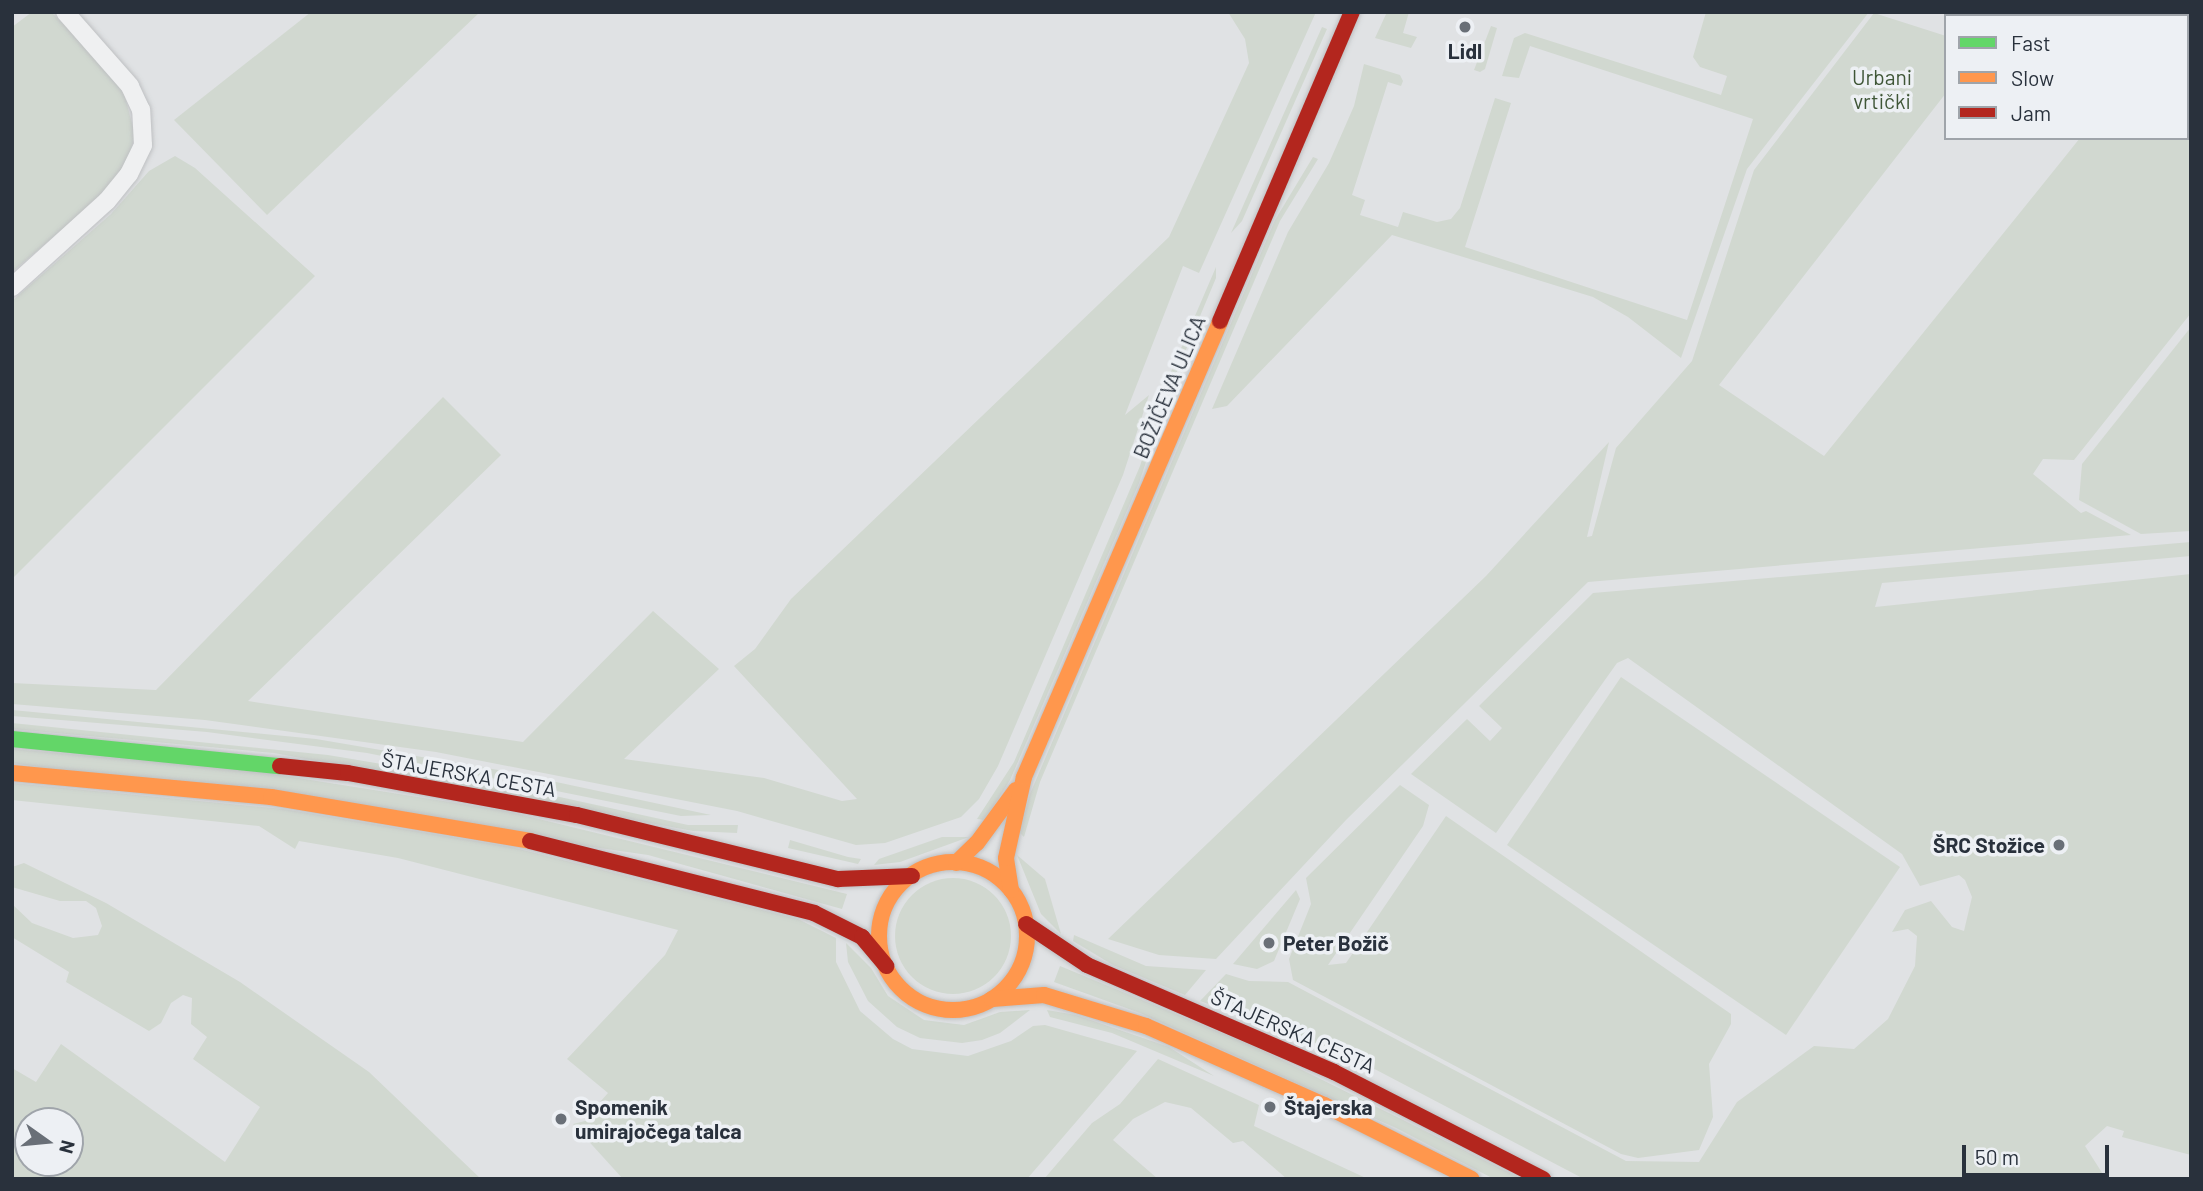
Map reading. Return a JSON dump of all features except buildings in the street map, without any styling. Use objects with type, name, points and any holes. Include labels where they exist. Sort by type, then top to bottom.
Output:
[{"type":"main road","name":"BOŽIČEVA ULICA","points":[[1011,890],[1006,858],[1024,778],[1352,12]]},
{"type":"main road","name":"ŠTAJERSKA CESTA","points":[[12,738],[186,753],[359,775],[600,820],[838,879],[875,881],[912,876]]},
{"type":"main road","points":[[12,773],[271,797],[416,819],[588,853],[814,913],[862,937],[904,991],[932,1007],[963,1009],[992,999],[1044,995],[1146,1026],[1324,1105],[1472,1179]]},
{"type":"main road","name":"BOŽIČEVA ULICA","points":[[956,863],[977,843],[1024,778]]},
{"type":"main road","name":"ŠTAJERSKA CESTA","points":[[886,966],[880,943],[884,912],[894,892],[912,876],[933,865],[956,863],[987,870],[1011,890],[1026,924],[1087,965],[1334,1072],[1543,1179]]},
{"type":"main road","points":[[992,999],[1021,965],[1026,924]]},
{"type":"street","points":[[12,287],[107,201],[138,160],[145,131],[141,110],[130,86],[65,12]]},
{"type":"green space","points":[[32,12],[51,12],[96,56],[124,93],[135,135],[127,165],[96,201],[12,272],[12,27]]},
{"type":"green space","points":[[311,12],[480,12],[267,215],[174,120]]},
{"type":"green space","points":[[1228,12],[1316,12],[1199,273],[1183,266],[1125,415],[1149,395],[1123,475],[998,766],[979,799],[961,817],[885,843],[856,845],[737,811],[436,752],[205,720],[12,704],[12,683],[156,690],[443,397],[501,455],[248,701],[523,742],[653,611],[719,669],[624,759],[764,778],[842,801],[857,799],[734,666],[755,649],[791,599],[1169,237],[1249,63],[1245,39]]},
{"type":"green space","points":[[1387,12],[1409,12],[1403,33],[1417,37],[1411,48],[1375,38]]},
{"type":"green space","points":[[1706,12],[1869,12],[1747,169],[1681,358],[1628,317],[1593,297],[1392,235],[1227,406],[1212,409],[1288,232],[1329,163],[1354,106],[1364,64],[1400,75],[1403,81],[1401,86],[1388,82],[1352,195],[1365,200],[1360,215],[1398,227],[1403,212],[1437,222],[1451,219],[1460,208],[1495,98],[1511,103],[1465,247],[1687,320],[1753,119],[1530,46],[1519,78],[1502,76],[1514,38],[1525,33],[1721,95],[1727,76],[1700,67],[1693,57]]},
{"type":"green space","name":"Urbani vrtički","points":[[1874,13],[1944,35],[1944,96],[1719,385],[1824,456],[2078,140],[2189,140],[2191,114],[2191,313],[2074,460],[2043,459],[2033,474],[2081,513],[2086,511],[2131,535],[1588,582],[1346,820],[1216,959],[1159,955],[1108,939],[1486,576],[1609,442],[1587,537],[1592,536],[1616,448],[1692,361],[1754,170]]},
{"type":"green space","points":[[1491,26],[1497,28],[1485,69],[1480,72],[1474,70]]},
{"type":"green space","points":[[1322,27],[1327,29],[1242,221],[1231,233]]},
{"type":"green space","points":[[175,156],[195,168],[315,276],[12,579],[12,301],[111,214],[149,171]]},
{"type":"green space","points":[[1313,157],[1318,159],[1280,221],[1040,782],[1024,837],[1019,832],[1030,794],[1275,220]]},
{"type":"green space","points":[[1216,267],[1216,278],[1172,383],[1139,483],[1010,780],[985,820],[977,819],[1014,762],[1140,466],[1167,381]]},
{"type":"green space","points":[[2191,327],[2191,531],[2141,534],[2079,500],[2082,464]]},
{"type":"green space","points":[[2191,542],[2191,556],[1882,583],[1875,607],[2191,574],[2191,1155],[2122,1137],[2124,1131],[2107,1126],[2085,1146],[2106,1179],[1584,1179],[1346,1054],[1200,1001],[1226,974],[1249,981],[1288,982],[1626,1161],[1699,1162],[1737,1102],[1814,1046],[1854,1049],[1888,1019],[1915,966],[1917,936],[1908,929],[1892,932],[1905,910],[1931,901],[1952,927],[1964,931],[1972,897],[1965,880],[1959,875],[1920,886],[1902,854],[1628,658],[1617,663],[1496,833],[1411,774],[1467,719],[1490,741],[1502,728],[1479,706],[1593,593]]},
{"type":"green space","points":[[1621,677],[1900,867],[1786,1035],[1507,845]]},
{"type":"green space","points":[[12,710],[316,739],[504,771],[711,815],[681,816],[367,753],[207,732],[12,716]]},
{"type":"green space","points":[[12,723],[328,755],[500,784],[688,825],[738,825],[737,833],[693,831],[274,753],[12,729]]},
{"type":"green space","points":[[12,749],[241,769],[506,811],[847,894],[842,909],[648,855],[12,763]]},
{"type":"green space","points":[[12,783],[283,809],[511,847],[798,919],[836,938],[836,962],[860,1011],[893,1039],[912,1049],[968,1056],[1011,1041],[1033,1026],[1045,1025],[1137,1051],[1027,1179],[623,1179],[573,1124],[597,1118],[600,1102],[608,1093],[567,1059],[665,955],[678,930],[398,858],[299,841],[295,849],[259,826],[12,800]]},
{"type":"green space","points":[[1400,785],[1429,805],[1423,826],[1328,965],[1346,963],[1446,816],[1731,1014],[1731,1024],[1709,1064],[1713,1117],[1699,1150],[1638,1158],[1621,1154],[1293,980],[1289,959],[1311,904],[1306,878]]},
{"type":"green space","points":[[942,837],[969,837],[900,862],[874,865],[879,859]]},
{"type":"green space","points":[[790,840],[861,859],[858,864],[788,848]]},
{"type":"green space","points":[[1017,855],[1045,879],[1061,934],[1041,914]]},
{"type":"green space","points":[[24,863],[106,903],[240,982],[369,1072],[481,1179],[12,1179],[12,1068],[36,1082],[61,1044],[225,1162],[260,1107],[193,1059],[207,1037],[191,1024],[192,998],[183,995],[171,1003],[161,1023],[149,1031],[66,982],[69,972],[12,937],[12,904],[32,923],[73,938],[98,935],[102,926],[96,908],[86,901],[60,901],[12,887],[12,867]]},
{"type":"green space","points":[[953,878],[975,882],[994,895],[1007,914],[1011,936],[1007,958],[994,977],[975,990],[953,994],[931,990],[912,977],[899,958],[895,936],[899,914],[912,895],[931,882]]},
{"type":"green space","points":[[1296,890],[1300,899],[1274,961],[1257,969],[1233,964]]},
{"type":"green space","points":[[1074,935],[1146,966],[1206,970],[1185,995],[1113,965],[1073,941]]},
{"type":"green space","points":[[846,943],[871,968],[888,996],[924,1020],[964,1025],[1000,1012],[1030,1010],[1000,1033],[982,1040],[962,1043],[920,1038],[897,1027],[868,1001],[848,962]]},
{"type":"green space","points":[[1060,966],[1258,1048],[1522,1179],[1494,1179],[1396,1128],[1140,1013],[1054,982]]},
{"type":"green space","points":[[1047,1010],[1076,1015],[1169,1047],[1214,1076],[1112,1033],[1050,1017]]},
{"type":"green space","points":[[1158,1059],[1259,1105],[1254,1126],[1368,1179],[1287,1179],[1243,1141],[1233,1143],[1191,1108],[1165,1102],[1133,1119],[1113,1140],[1158,1179],[1044,1179],[1092,1123],[1120,1104]]},
{"type":"traffic: fast","points":[[12,739],[280,766]]},
{"type":"traffic: slow","points":[[1996,12],[2002,14]]},
{"type":"traffic: slow","points":[[1011,890],[1006,858],[1024,777],[1220,321]]},
{"type":"traffic: slow","points":[[12,773],[271,797],[530,841]]},
{"type":"traffic: slow","points":[[956,863],[977,843],[1016,790]]},
{"type":"traffic: slow","points":[[953,862],[981,868],[1005,884],[1021,908],[1027,936],[1021,964],[1005,988],[981,1004],[953,1010],[925,1004],[901,988],[885,964],[879,936],[885,908],[901,884],[925,868],[953,862]]},
{"type":"traffic: slow","points":[[992,999],[1044,995],[1146,1026],[1324,1105],[1472,1179]]},
{"type":"traffic: jam","points":[[1220,321],[1352,12]]},
{"type":"traffic: jam","points":[[280,766],[348,773],[577,815],[838,879],[912,876]]},
{"type":"traffic: jam","points":[[530,841],[814,913],[862,937],[886,966]]},
{"type":"traffic: jam","points":[[1026,924],[1087,965],[1334,1072],[1543,1179]]},
{"type":"place","name":"Lidl","points":[[1465,27]]},
{"type":"place","name":"ŠRC Stožice","points":[[2059,845]]},
{"type":"place","name":"Peter Božič","points":[[1269,943]]},
{"type":"place","name":"Štajerska","points":[[1270,1107]]},
{"type":"place","name":"Spomenik umirajočega talca","points":[[561,1119]]}]
